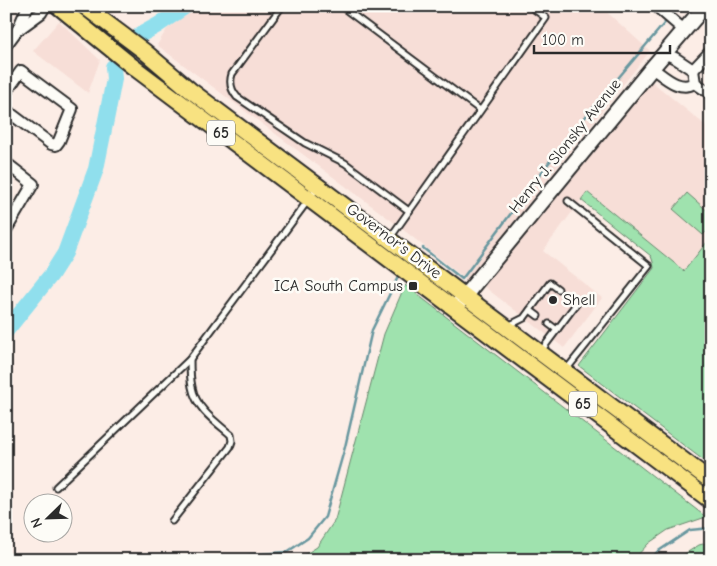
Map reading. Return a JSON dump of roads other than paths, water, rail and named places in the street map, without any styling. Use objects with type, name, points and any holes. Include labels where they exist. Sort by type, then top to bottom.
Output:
[{"type":"main road","name":"Governor's Drive","points":[[58,6],[108,48],[309,199],[464,296],[711,481]]},
{"type":"main road","name":"Governor's Drive","points":[[84,6],[144,51],[190,90],[318,186],[454,308],[711,501]]},
{"type":"street","points":[[18,29],[28,6]]},
{"type":"street","points":[[6,44],[18,29],[45,6]]},
{"type":"street","points":[[656,6],[684,30]]},
{"type":"street","name":"Henry J. Slonsky Avenue","points":[[454,308],[705,6]]},
{"type":"street","points":[[693,70],[711,51]]},
{"type":"street","points":[[664,53],[693,70],[695,83],[711,94]]},
{"type":"street","points":[[652,68],[674,83],[685,87],[695,83]]},
{"type":"street","points":[[6,92],[21,72],[72,109],[56,145],[51,144],[6,110]]},
{"type":"street","points":[[6,163],[33,184],[6,230]]},
{"type":"lane","points":[[282,6],[232,74],[230,80],[234,93],[237,97],[305,143],[345,163],[409,211]]},
{"type":"lane","points":[[341,6],[480,110]]},
{"type":"lane","points":[[384,246],[546,18],[530,6]]},
{"type":"lane","points":[[56,487],[190,359],[318,186]]},
{"type":"lane","points":[[555,384],[649,266],[568,201]]},
{"type":"lane","points":[[505,327],[524,318],[550,283],[558,289]]},
{"type":"lane","points":[[529,365],[577,303],[569,297]]},
{"type":"lane","points":[[530,310],[538,316]]},
{"type":"lane","points":[[549,324],[557,330]]},
{"type":"lane","points":[[172,520],[230,447],[232,441],[231,435],[197,403],[192,388],[190,359]]},
{"type":"waterway","points":[[140,35],[186,6]]},
{"type":"waterway","points":[[671,14],[675,6]]},
{"type":"waterway","points":[[423,248],[462,279],[565,141],[668,19]]},
{"type":"waterway","points":[[6,331],[51,275],[65,253],[96,169],[114,79],[113,67]]},
{"type":"waterway","points":[[239,560],[249,555],[287,552],[308,538],[325,517],[345,447],[372,330],[397,279]]},
{"type":"waterway","points":[[650,560],[657,552],[690,530],[711,528]]},
{"type":"place","name":"ICA South Campus","points":[[413,286]]},
{"type":"place","name":"Shell","points":[[553,300]]}]
